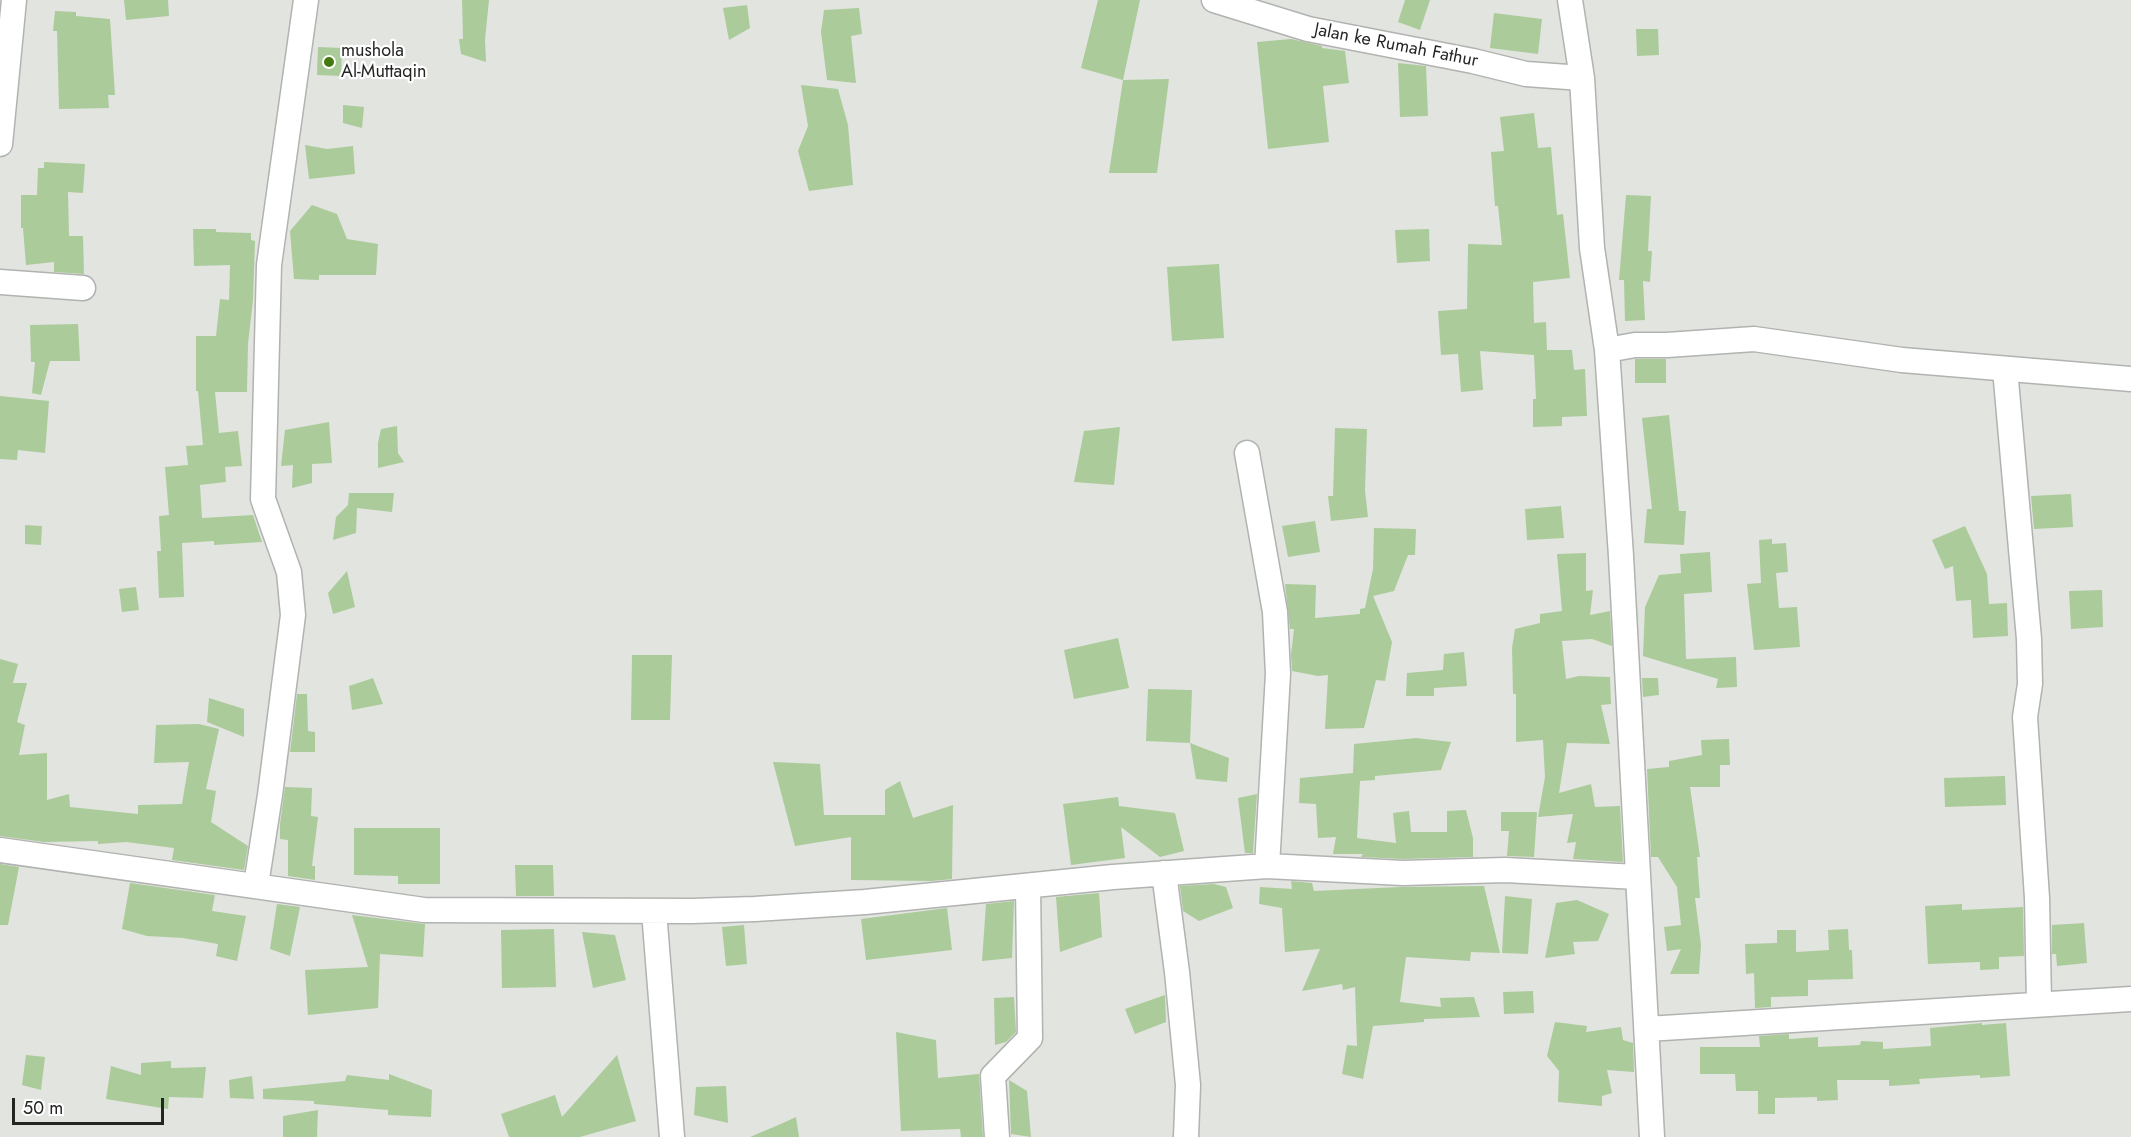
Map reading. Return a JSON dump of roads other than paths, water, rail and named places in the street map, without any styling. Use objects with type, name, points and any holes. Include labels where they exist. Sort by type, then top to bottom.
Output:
[{"type":"street","points":[[0,144],[14,0]]},
{"type":"street","points":[[256,885],[293,615],[289,572],[263,499],[269,265],[306,0]]},
{"type":"street","name":"Jalan ke Rumah Fathur","points":[[1214,0],[1308,30],[1473,61],[1526,74],[1582,78]]},
{"type":"street","points":[[1570,0],[1582,78],[1592,248],[1607,350],[1621,556],[1652,1137]]},
{"type":"street","points":[[0,282],[83,288]]},
{"type":"street","points":[[1607,350],[1635,345],[1754,339],[1902,360],[2131,379]]},
{"type":"street","points":[[2005,369],[2029,639],[2030,684],[2025,717],[2037,898],[2039,1004]]},
{"type":"street","points":[[1247,453],[1275,612],[1278,674],[1267,866]]},
{"type":"street","points":[[0,850],[43,858],[256,885],[424,910],[755,909],[865,902],[1113,877],[1267,866],[1403,873],[1505,870],[1637,877]]},
{"type":"street","points":[[1164,873],[1188,1085],[1186,1137]]},
{"type":"street","points":[[998,1137],[993,1076],[1030,1038],[1028,886]]},
{"type":"street","points":[[654,911],[672,1137]]},
{"type":"street","points":[[1647,1029],[2131,999]]},
{"type":"place","name":"mushola Al-Muttaqin","points":[[329,62]]}]
